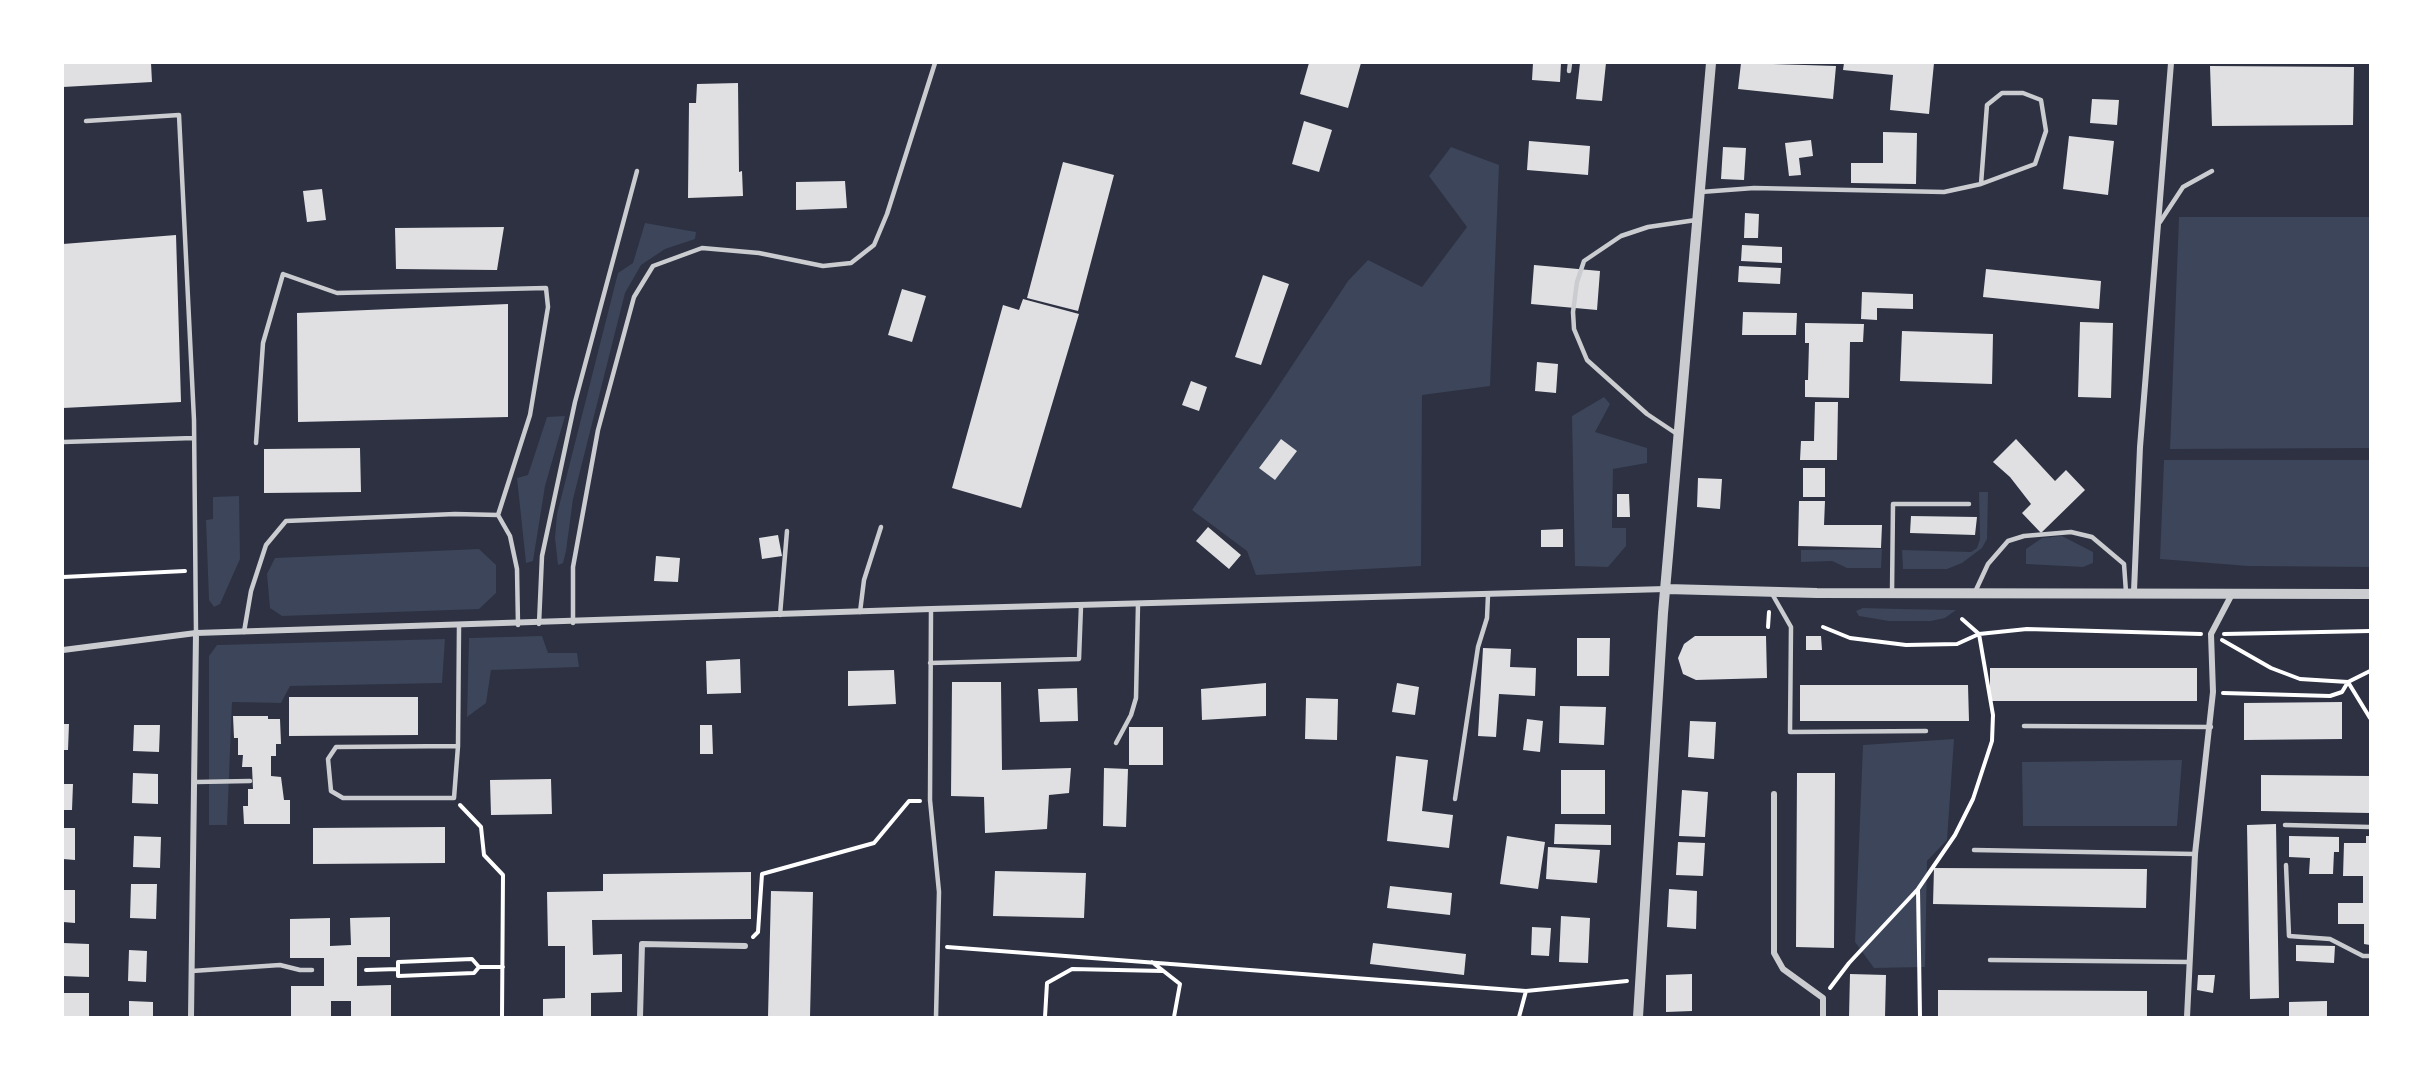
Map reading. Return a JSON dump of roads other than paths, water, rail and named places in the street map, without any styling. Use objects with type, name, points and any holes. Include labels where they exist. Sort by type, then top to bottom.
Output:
[{"type":"street","points":[[1638,1017],[1663,613],[1667,589],[1696,220],[1711,63]]},
{"type":"street","points":[[2130,592],[2171,63]]},
{"type":"street","points":[[63,650],[196,633],[459,627],[931,609],[1667,589],[1892,593],[2370,594]]},
{"type":"street","points":[[2187,1017],[2195,854],[2211,728],[2213,692],[2211,634],[2232,594]]},
{"type":"street","points":[[191,1017],[196,782],[196,633]]},
{"type":"street","points":[[1774,794],[1774,952],[1783,969],[1823,998],[1823,1017]]},
{"type":"street","points":[[640,1017],[642,944],[745,946]]},
{"type":"lane","points":[[573,623],[573,567],[598,430],[634,297],[653,266],[702,248],[759,253],[824,266],[851,263],[874,244],[887,214],[935,63]]},
{"type":"lane","points":[[1569,71],[1570,63]]},
{"type":"lane","points":[[1699,192],[1754,188],[1944,192],[1981,184],[2035,164],[2046,131],[2042,100],[2023,93],[2002,93],[1987,105],[1981,184]]},
{"type":"lane","points":[[86,121],[179,115],[185,189],[194,438],[196,633]]},
{"type":"lane","points":[[539,624],[542,556],[575,402],[637,171]]},
{"type":"lane","points":[[2160,222],[2183,188],[2212,171]]},
{"type":"lane","points":[[1680,435],[1647,414],[1587,360],[1574,330],[1573,312],[1577,282],[1584,261],[1621,236],[1648,227],[1696,220]]},
{"type":"lane","points":[[256,443],[263,343],[283,274],[337,293],[546,288],[548,307],[530,415],[498,515],[510,536],[517,569],[518,625]]},
{"type":"lane","points":[[63,442],[194,438]]},
{"type":"lane","points":[[1892,593],[1893,504],[1969,504]]},
{"type":"lane","points":[[244,632],[251,591],[266,545],[286,521],[455,514],[498,515]]},
{"type":"lane","points":[[860,612],[864,580],[881,527]]},
{"type":"lane","points":[[780,615],[787,531]]},
{"type":"lane","points":[[1974,593],[1988,564],[2008,541],[2024,536],[2070,532],[2092,537],[2124,564],[2130,592]]},
{"type":"lane","points":[[1771,592],[1791,627],[1790,732],[1926,730]]},
{"type":"lane","points":[[1455,800],[1478,647],[1487,618],[1488,595]]},
{"type":"lane","points":[[1116,744],[1131,715],[1136,698],[1138,604]]},
{"type":"lane","points":[[930,663],[1079,659],[1081,606]]},
{"type":"lane","points":[[931,609],[930,800],[939,892],[936,1017]]},
{"type":"lane","points":[[458,746],[343,745],[336,747],[328,759],[331,791],[336,796],[454,798],[458,746],[459,627]]},
{"type":"lane","points":[[2024,726],[2211,728]]},
{"type":"lane","points":[[196,782],[250,781]]},
{"type":"lane","points":[[2285,825],[2370,827]]},
{"type":"lane","points":[[1974,850],[2195,854]]},
{"type":"lane","points":[[2286,865],[2289,936],[2330,939],[2363,956],[2370,956]]},
{"type":"lane","points":[[1990,960],[2190,962]]},
{"type":"lane","points":[[192,971],[280,965],[300,970],[312,970]]}]
